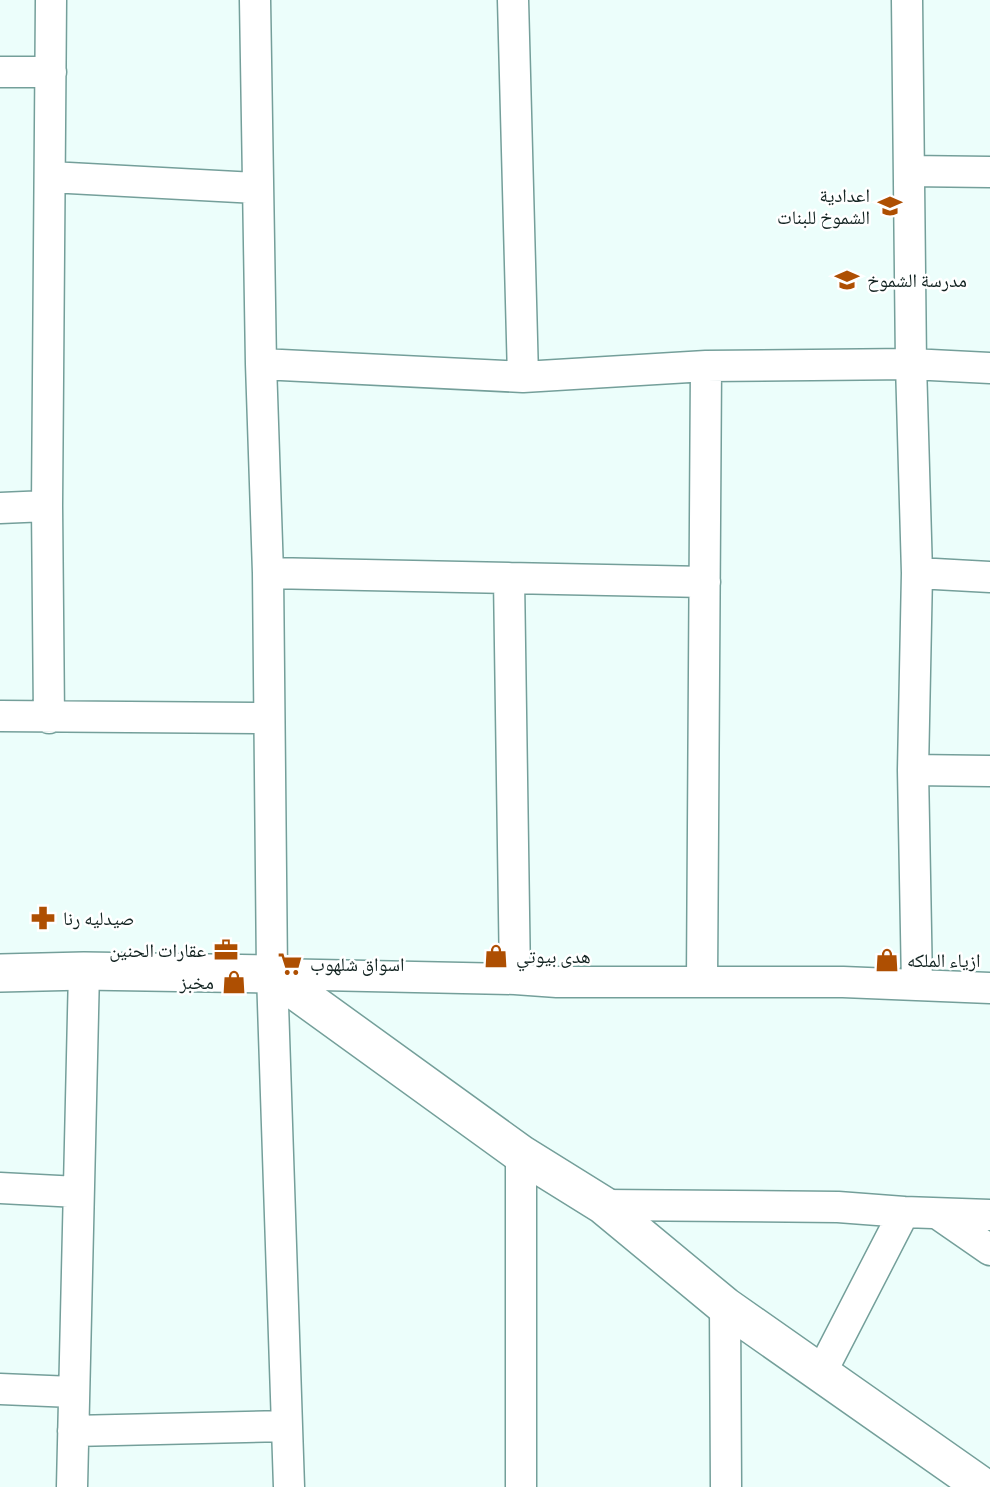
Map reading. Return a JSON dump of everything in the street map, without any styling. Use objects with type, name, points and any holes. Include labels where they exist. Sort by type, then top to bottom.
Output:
[{"type":"street","points":[[49,718],[47,506],[51,0]]},
{"type":"street","points":[[255,0],[257,188],[268,573],[272,974],[289,1487]]},
{"type":"street","points":[[513,0],[523,377]]},
{"type":"street","points":[[907,0],[911,364],[917,573],[913,770],[917,985]]},
{"type":"street","points":[[0,72],[51,72]]},
{"type":"street","points":[[909,171],[990,172]]},
{"type":"street","points":[[50,177],[257,188]]},
{"type":"street","points":[[261,364],[523,377],[706,366],[911,364],[990,368]]},
{"type":"street","points":[[702,982],[706,366]]},
{"type":"street","points":[[0,508],[47,506]]},
{"type":"street","points":[[268,573],[705,582]]},
{"type":"street","points":[[917,573],[990,577]]},
{"type":"street","points":[[509,578],[516,979]]},
{"type":"street","points":[[0,716],[269,718]]},
{"type":"street","points":[[913,770],[990,771]]},
{"type":"street","points":[[72,1487],[84,971]]},
{"type":"street","points":[[0,973],[84,971],[557,982],[990,988]]},
{"type":"street","points":[[272,974],[521,1154],[603,1205],[725,1306],[983,1487]]},
{"type":"street","points":[[521,1154],[521,1487]]},
{"type":"street","points":[[0,1188],[78,1192]]},
{"type":"street","points":[[603,1205],[838,1207],[990,1215]]},
{"type":"street","points":[[821,1373],[904,1212]]},
{"type":"street","points":[[938,1214],[990,1250]]},
{"type":"street","points":[[725,1306],[726,1487]]},
{"type":"street","points":[[0,1390],[74,1392]]},
{"type":"street","points":[[73,1431],[287,1426]]},
{"type":"place","name":"اعدادية الشموخ للبنات","points":[[890,206]]},
{"type":"place","name":"مدرسة الشموخ","points":[[847,280]]},
{"type":"place","name":"صيدليه رنا","points":[[43,918]]},
{"type":"place","name":"عقارات الحنين","points":[[226,950]]},
{"type":"place","name":"هدى بيوتي","points":[[496,956]]},
{"type":"place","name":"ازياء الملكه","points":[[887,960]]},
{"type":"place","name":"اسواق شلهوب","points":[[290,964]]},
{"type":"place","name":"مخبز","points":[[234,982]]}]
